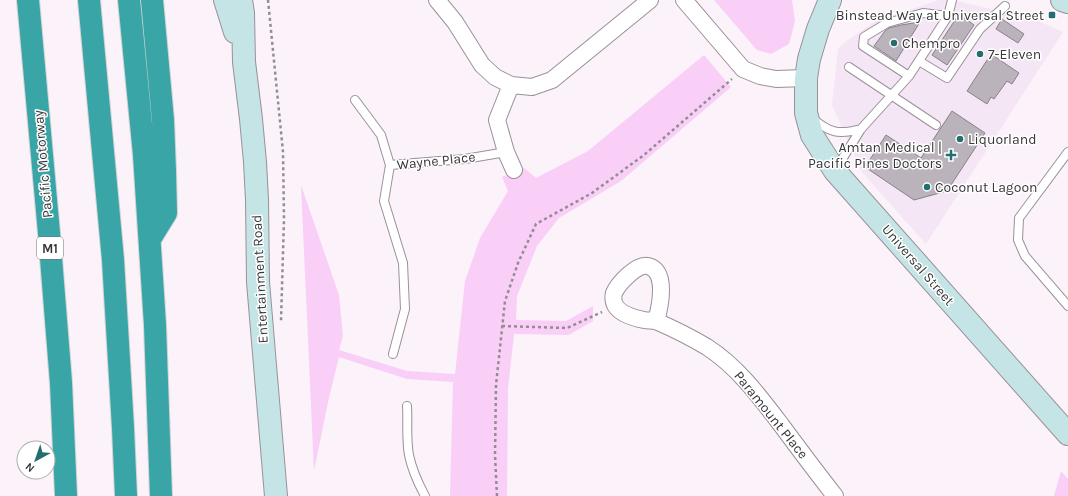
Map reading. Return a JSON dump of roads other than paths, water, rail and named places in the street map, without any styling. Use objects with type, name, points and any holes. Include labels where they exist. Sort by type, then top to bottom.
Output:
[{"type":"highway","name":"Pacific Motorway","points":[[28,0],[61,383],[66,496]]},
{"type":"highway","points":[[89,0],[113,260],[126,496]]},
{"type":"highway","points":[[129,0],[144,155],[150,239],[155,325],[161,496]]},
{"type":"highway","points":[[150,239],[166,212],[163,120],[152,0]]},
{"type":"street","name":"Entertainment Road","points":[[225,0],[244,62]]},
{"type":"street","name":"Entertainment Road","points":[[241,0],[243,13],[244,62],[255,162],[258,282],[276,496]]},
{"type":"street","points":[[437,0],[455,22],[482,65],[495,77],[510,85],[532,86],[552,80],[650,0]]},
{"type":"street","points":[[684,0],[743,69],[760,76],[776,79],[806,78]]},
{"type":"street","name":"Universal Street","points":[[830,0],[818,29],[809,59],[806,78],[806,113],[812,135],[835,171],[1068,434]]},
{"type":"street","points":[[1062,0],[1068,2]]},
{"type":"street","points":[[510,85],[497,120],[506,152],[514,170]]},
{"type":"street","name":"Paramount Place","points":[[656,321],[659,310],[661,288],[660,277],[654,269],[648,266],[642,266],[635,269],[618,286],[614,292],[613,298],[615,306],[622,312],[632,317],[656,321],[707,347],[735,369],[752,388],[835,496]]},
{"type":"lane","points":[[835,171],[860,129],[909,76],[948,16],[952,0]]},
{"type":"lane","points":[[919,61],[947,78],[980,29],[1005,6]]},
{"type":"lane","points":[[909,76],[863,46],[864,37],[887,23],[923,13],[948,16]]},
{"type":"lane","points":[[848,67],[936,125]]},
{"type":"lane","points":[[355,100],[381,134],[390,165]]},
{"type":"lane","points":[[806,113],[824,127],[838,133],[860,129]]},
{"type":"lane","name":"Wayne Place","points":[[393,354],[405,309],[403,263],[384,201],[390,165],[465,159],[506,152]]},
{"type":"lane","points":[[1068,152],[1019,218],[1018,240],[1025,256],[1068,306]]},
{"type":"lane","points":[[407,406],[409,456],[418,484],[425,496]]},
{"type":"place","name":"Binstead Way at Universal Street","points":[[1052,15]]},
{"type":"place","name":"Chempro","points":[[894,43]]},
{"type":"place","name":"7-Eleven","points":[[980,54]]},
{"type":"place","name":"Liquorland","points":[[960,139]]},
{"type":"place","name":"Amtan Medical | Pacific Pines Doctors","points":[[951,155]]},
{"type":"place","name":"Coconut Lagoon","points":[[927,187]]}]
